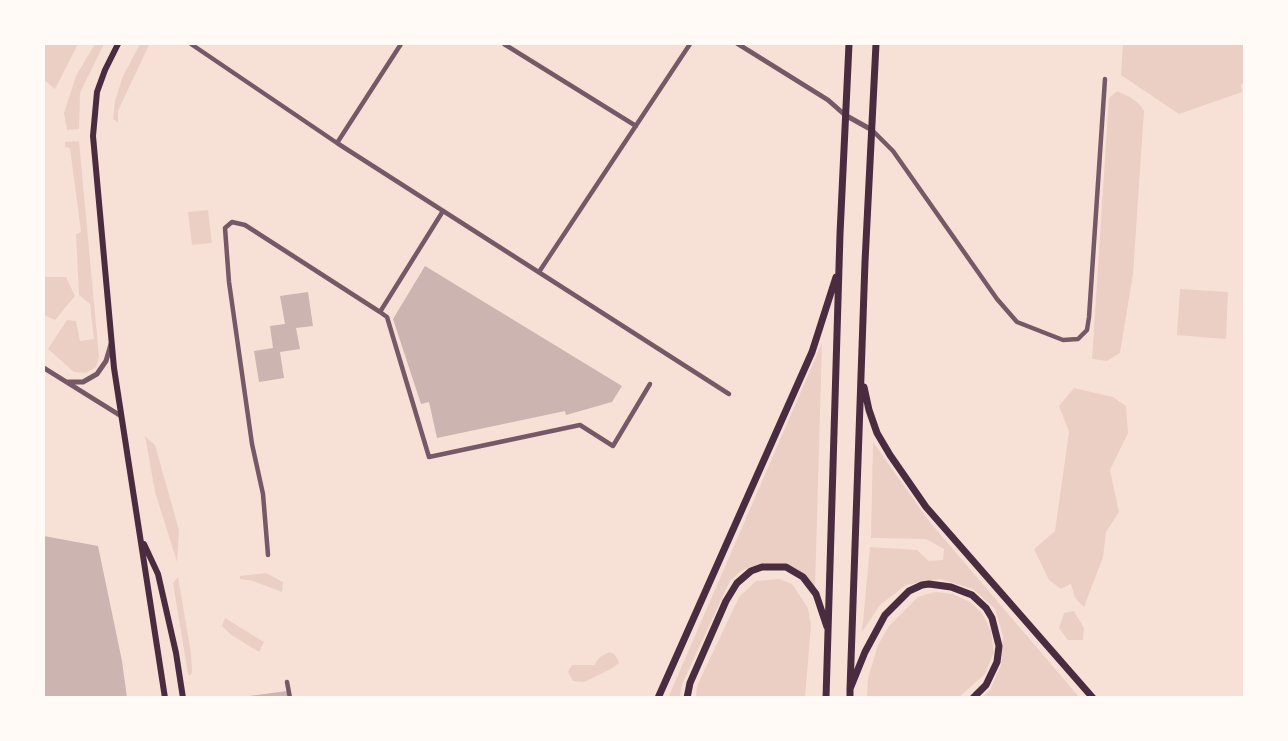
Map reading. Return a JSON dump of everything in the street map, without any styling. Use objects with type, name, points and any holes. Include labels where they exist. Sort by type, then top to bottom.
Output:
[{"type":"main road","points":[[118,44],[97,92],[93,136],[111,344],[165,698]]},
{"type":"main road","points":[[826,698],[839,269],[849,44]]},
{"type":"main road","points":[[850,698],[876,44]]},
{"type":"main road","points":[[658,698],[812,352],[839,269]]},
{"type":"main road","points":[[862,354],[869,410],[890,455],[926,507],[1094,698]]},
{"type":"main road","points":[[141,538],[158,574],[176,653],[183,698]]},
{"type":"main road","points":[[687,698],[690,683],[726,601],[737,583],[751,571],[762,567],[786,567],[803,578],[816,594],[828,630]]},
{"type":"main road","points":[[850,688],[872,638],[891,607],[915,587],[937,585],[972,595],[986,608],[996,628],[999,653],[994,670],[986,685],[973,698]]},
{"type":"street","points":[[191,44],[337,143],[729,394]]},
{"type":"street","points":[[337,143],[401,44]]},
{"type":"street","points":[[504,44],[636,126]]},
{"type":"street","points":[[539,272],[690,44]]},
{"type":"street","points":[[738,44],[828,100],[845,115],[872,130],[893,151],[998,299],[1017,322],[1063,340],[1078,339],[1087,330],[1105,79]]},
{"type":"street","points":[[380,312],[443,211]]},
{"type":"street","points":[[268,555],[263,494],[252,444],[229,282],[225,228],[232,222],[245,225],[387,317],[429,457],[580,425],[613,446],[650,384]]},
{"type":"street","points":[[64,381],[83,382],[97,374],[106,361],[111,344]]},
{"type":"street","points":[[44,368],[121,416]]},
{"type":"street","points":[[287,682],[290,698]]},
{"type":"shaded area","points":[[44,44],[78,44],[55,89],[44,80]]},
{"type":"shaded area","points":[[95,44],[104,44],[80,93],[79,129],[67,130],[64,113],[76,76]]},
{"type":"shaded area","points":[[140,44],[149,45],[118,111],[118,123],[113,119],[115,101],[123,76]]},
{"type":"shaded area","points":[[1123,44],[1244,44],[1242,92],[1179,114],[1121,75]]},
{"type":"shaded area","points":[[1117,91],[1130,97],[1144,111],[1133,274],[1120,353],[1107,361],[1092,359],[1109,98]]},
{"type":"shaded area","points":[[79,141],[99,357],[96,367],[86,373],[74,372],[48,349],[67,320],[76,321],[80,341],[94,339],[90,304],[79,295],[76,234],[81,232],[70,148],[65,147],[65,142]]},
{"type":"shaded area","points":[[208,210],[212,243],[192,245],[188,212]]},
{"type":"shaded area","points":[[44,277],[66,277],[75,296],[55,320],[44,315]]},
{"type":"shaded area","points":[[1180,289],[1228,292],[1226,339],[1177,335]]},
{"type":"shaded area","points":[[822,343],[815,589],[809,579],[800,572],[781,564],[754,566],[741,571],[730,581],[682,684],[680,697],[668,698]]},
{"type":"shaded area","points":[[1074,388],[1113,397],[1126,406],[1128,433],[1110,470],[1119,512],[1106,532],[1103,557],[1084,607],[1075,598],[1071,584],[1061,589],[1049,580],[1034,549],[1055,531],[1069,432],[1059,406]]},
{"type":"shaded area","points":[[145,436],[155,445],[179,530],[177,562],[155,492]]},
{"type":"shaded area","points":[[873,442],[929,521],[1079,697],[982,697],[990,690],[1001,665],[1003,636],[995,609],[973,589],[940,579],[906,585],[880,605],[862,632],[870,547],[917,550],[929,561],[943,560],[944,549],[926,539],[871,538]]},
{"type":"shaded area","points":[[266,573],[283,582],[282,592],[253,581],[240,579],[240,576]]},
{"type":"shaded area","points":[[178,577],[191,653],[192,673],[190,676],[173,583]]},
{"type":"shaded area","points":[[779,579],[792,584],[808,608],[811,626],[805,697],[696,697],[697,686],[739,597],[756,581]]},
{"type":"shaded area","points":[[935,592],[953,594],[970,602],[982,613],[991,631],[994,652],[985,674],[959,697],[867,697],[868,678],[878,645],[889,626],[918,597]]},
{"type":"shaded area","points":[[1074,611],[1084,628],[1083,640],[1068,640],[1059,628],[1064,613]]},
{"type":"shaded area","points":[[225,618],[264,642],[259,652],[230,634],[222,626]]},
{"type":"shaded area","points":[[609,652],[614,654],[619,663],[584,682],[573,681],[568,672],[572,665],[594,665],[600,657]]},
{"type":"building","points":[[425,266],[622,386],[612,402],[566,415],[565,411],[437,438],[429,402],[421,404],[393,319]]},
{"type":"building","points":[[308,292],[313,326],[296,328],[300,349],[280,352],[284,378],[259,382],[254,351],[273,348],[270,326],[285,324],[280,296]]},
{"type":"building","points":[[44,536],[98,546],[122,661],[127,698],[44,698]]},
{"type":"building","points":[[287,691],[288,698],[249,698],[249,696]]}]
